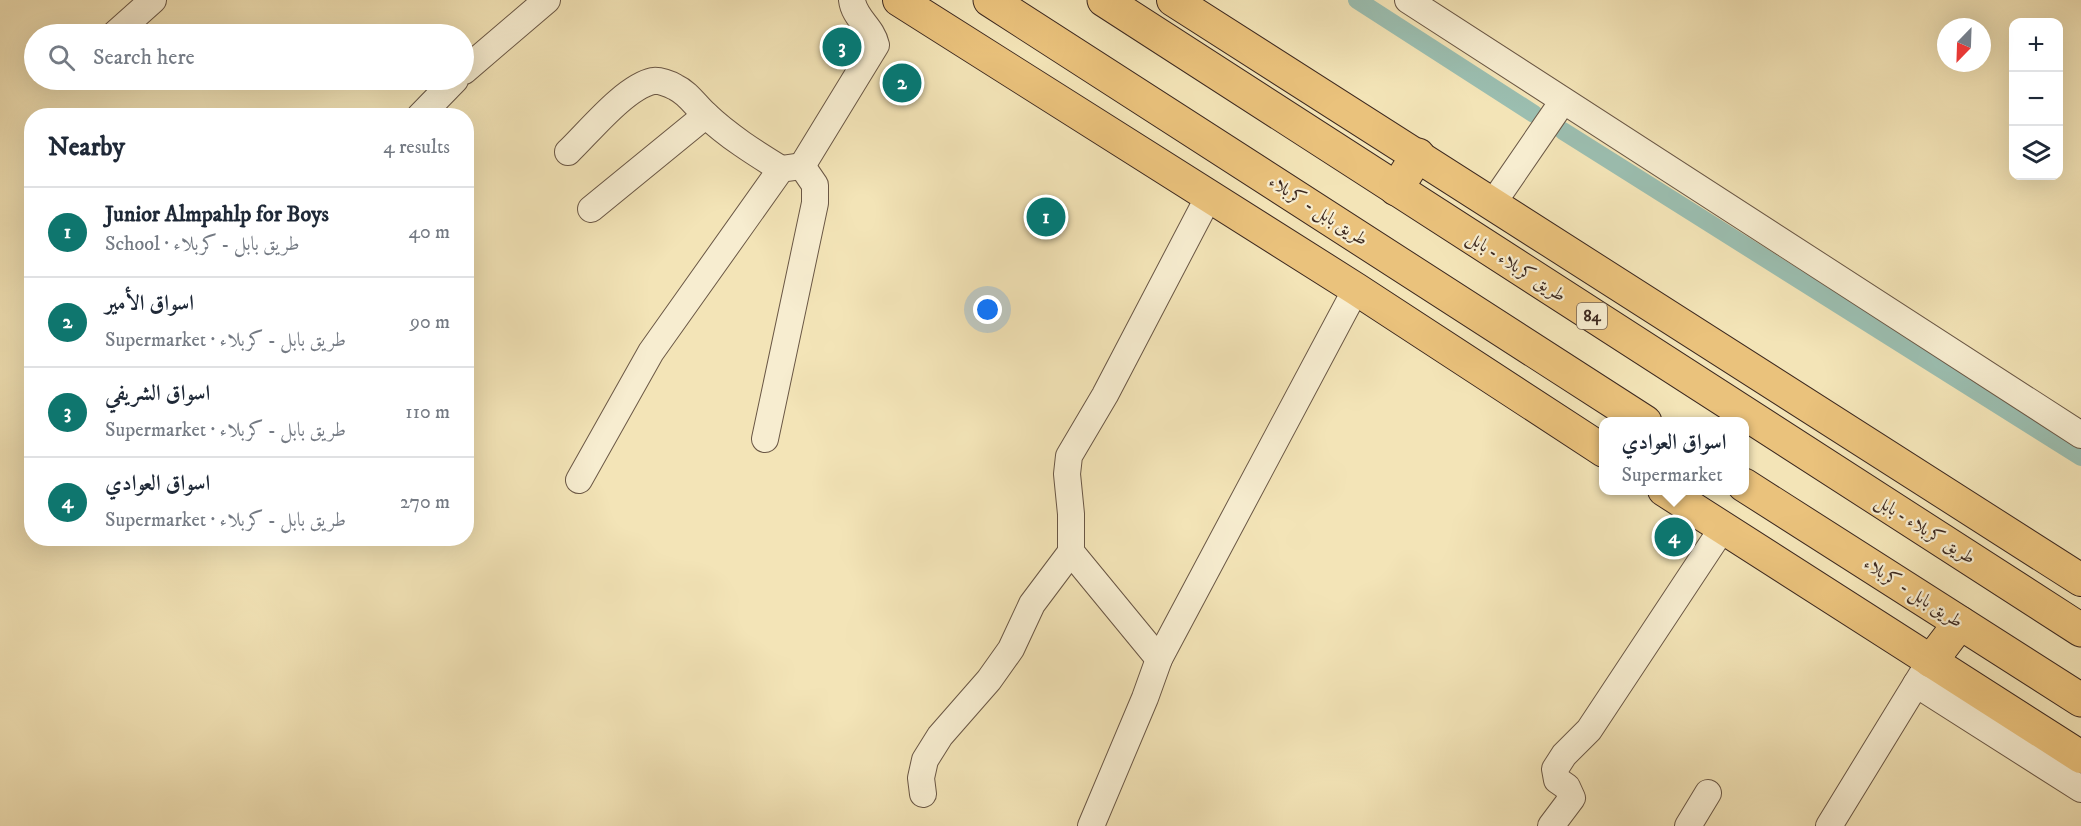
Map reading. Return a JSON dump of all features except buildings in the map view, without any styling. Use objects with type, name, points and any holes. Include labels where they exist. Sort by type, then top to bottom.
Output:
[{"type":"highway","name":"طريق بابل - كربلاء","points":[[990,0],[1637,417]]},
{"type":"highway","name":"طريق كربلاء - بابل","points":[[1104,0],[2081,630]]},
{"type":"highway","points":[[1396,189],[1418,155]]},
{"type":"highway","name":"طريق بابل - كربلاء","points":[[1749,488],[2081,700]]},
{"type":"highway","points":[[1923,673],[1960,623]]},
{"type":"main road","points":[[898,0],[1356,289],[1599,448]]},
{"type":"main road","points":[[1173,0],[2081,580]]},
{"type":"main road","points":[[1671,495],[1923,673],[2081,757]]},
{"type":"street","points":[[126,24],[153,0]]},
{"type":"street","points":[[474,62],[547,0]]},
{"type":"street","points":[[579,480],[651,352],[792,168],[876,45],[873,33],[853,9],[852,0]]},
{"type":"street","points":[[1408,0],[2081,435]]},
{"type":"street","points":[[568,152],[617,104],[640,86],[655,80],[674,86],[686,94],[706,115],[745,147],[792,168],[815,185],[815,203],[765,439]]},
{"type":"street","points":[[428,108],[446,90]]},
{"type":"street","points":[[1493,203],[1563,100]]},
{"type":"street","points":[[591,209],[706,115]]},
{"type":"street","points":[[923,794],[921,778],[925,760],[940,736],[989,680],[1011,650],[1032,604],[1071,552],[1071,514],[1067,489],[1069,456],[1105,395],[1209,196]]},
{"type":"street","points":[[1091,826],[1159,659],[1356,289]]},
{"type":"street","points":[[1551,826],[1572,798],[1567,787],[1557,780],[1555,769],[1564,755],[1588,730],[1722,529]]},
{"type":"street","points":[[1071,552],[1159,659]]},
{"type":"street","points":[[1829,826],[1923,673],[2081,789]]},
{"type":"street","points":[[1688,826],[1708,793]]},
{"type":"waterway","points":[[1357,0],[1534,114]]},
{"type":"waterway","points":[[1563,131],[2081,457]]},
{"type":"place","name":"اسواق الشريفي","points":[[842,47]]},
{"type":"place","name":"اسواق الأمير","points":[[902,83]]},
{"type":"place","name":"Junior Almpahlp for Boys","points":[[1046,217]]},
{"type":"place","name":"اسواق العوادي","points":[[1674,537]]}]
